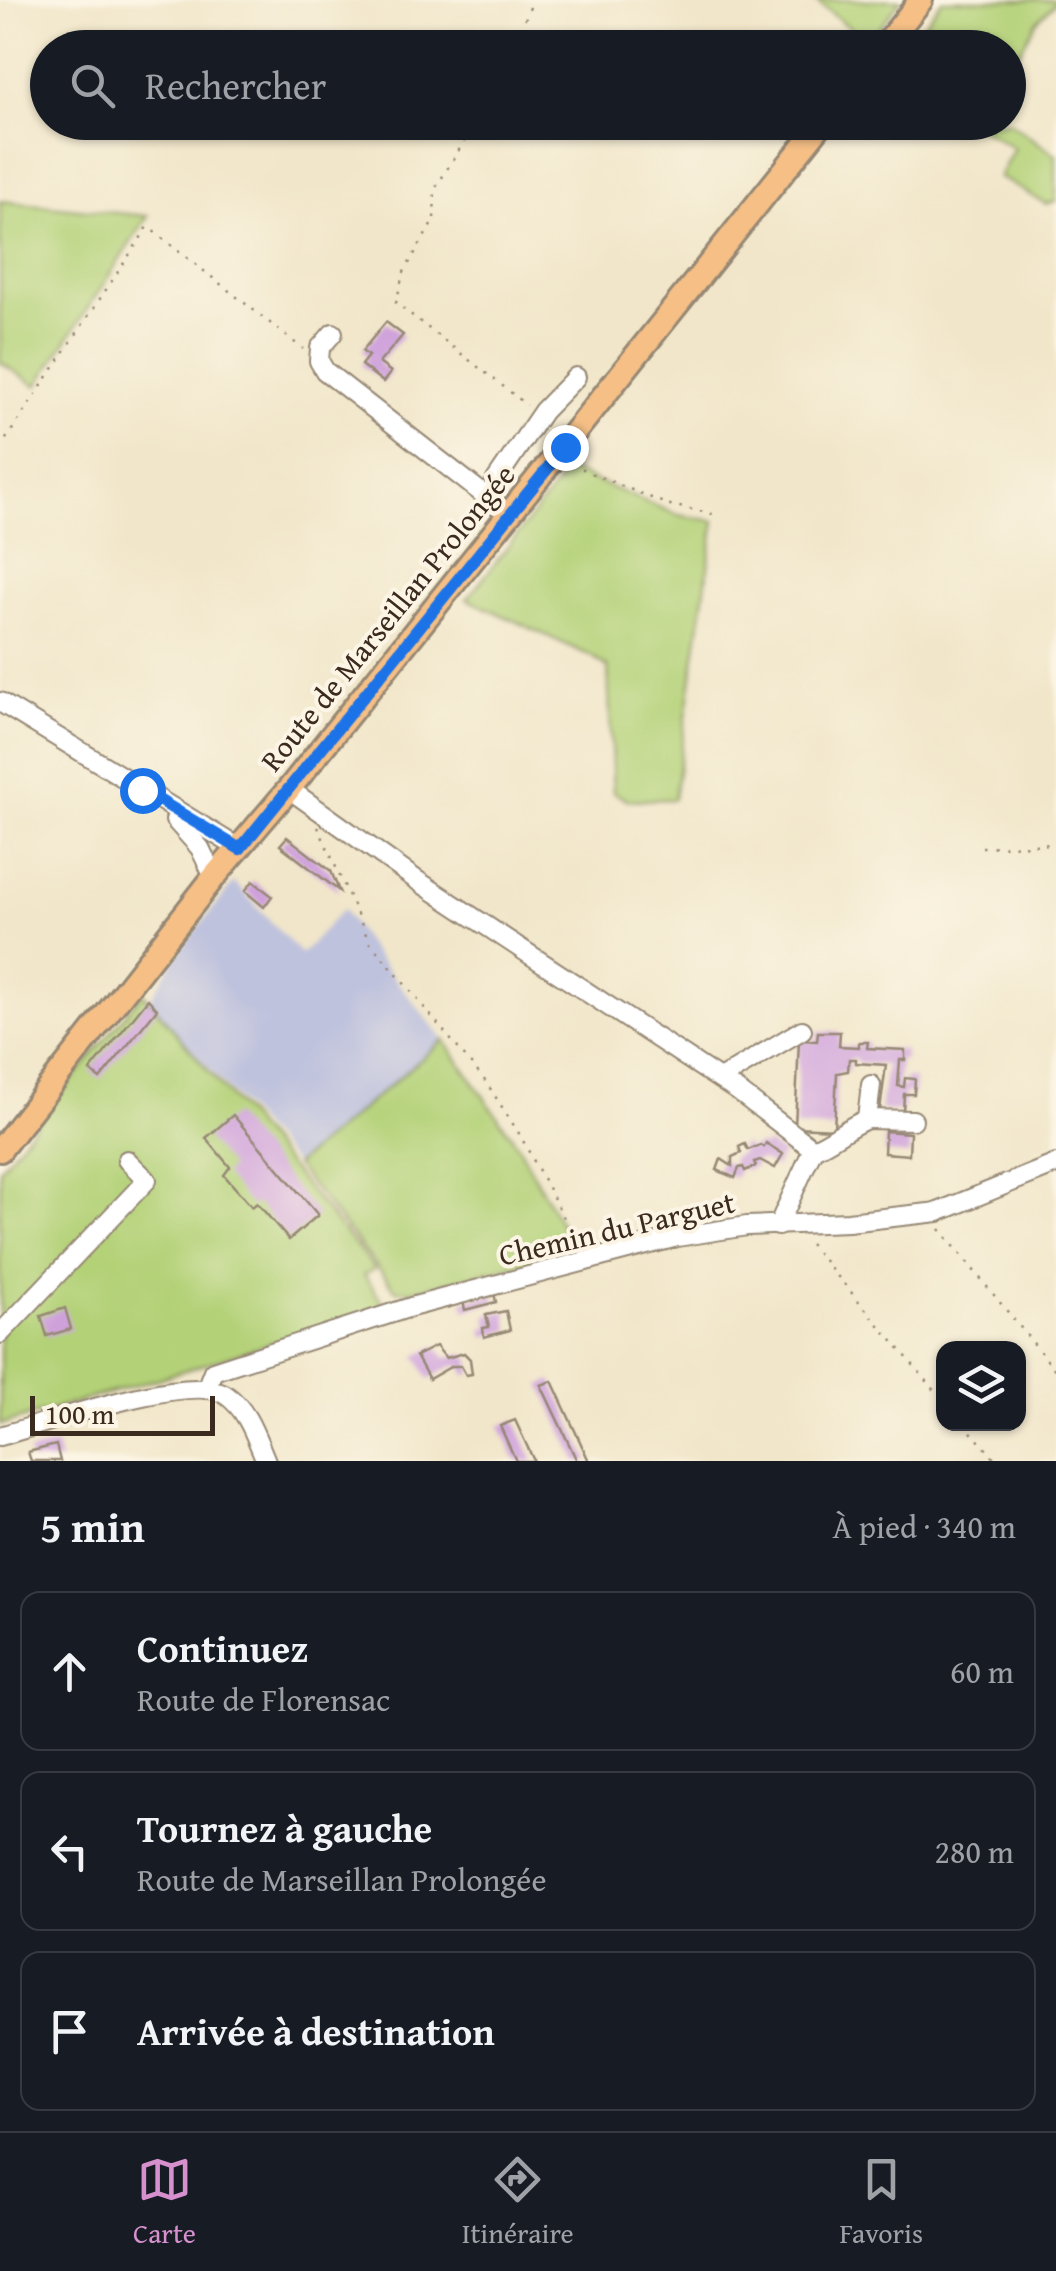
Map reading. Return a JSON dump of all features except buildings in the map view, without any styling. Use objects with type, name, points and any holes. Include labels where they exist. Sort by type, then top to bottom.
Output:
[{"type":"main road","points":[[897,30],[921,0]]},
{"type":"main road","name":"Route de Marseillan Prolongée","points":[[0,1150],[214,877],[298,795],[503,510],[560,454],[809,140]]},
{"type":"street","points":[[333,332],[320,348],[318,361],[325,371],[503,510]]},
{"type":"street","points":[[503,510],[492,492],[496,480],[537,422],[576,377]]},
{"type":"street","points":[[0,702],[240,849]]},
{"type":"street","points":[[142,790],[200,848],[214,877]]},
{"type":"street","points":[[298,795],[418,881],[720,1079],[813,1148]]},
{"type":"street","points":[[720,1079],[802,1030]]},
{"type":"street","points":[[867,1119],[872,1086]]},
{"type":"street","points":[[778,1226],[813,1148],[867,1119],[913,1120]]},
{"type":"street","points":[[0,1334],[148,1180],[126,1160]]},
{"type":"street","name":"Chemin du Parguet","points":[[206,1389],[213,1371],[411,1307],[677,1237],[747,1226],[928,1214],[1056,1164]]},
{"type":"street","points":[[0,1436],[152,1392],[185,1387],[222,1392],[239,1406],[266,1461]]},
{"type":"path","points":[[521,30],[534,0]]},
{"type":"path","points":[[465,140],[435,189],[434,220],[403,274],[396,303],[527,405],[538,415],[537,422]]},
{"type":"path","points":[[0,448],[148,227],[318,361]]},
{"type":"path","points":[[560,454],[588,472],[666,504],[717,514]]},
{"type":"path","points":[[298,795],[369,941],[486,1082],[520,1135],[586,1261]]},
{"type":"path","points":[[982,847],[1056,844]]},
{"type":"path","points":[[928,1214],[1056,1370]]},
{"type":"path","points":[[810,1244],[936,1392]]},
{"type":"path","points":[[970,1431],[997,1461]]},
{"type":"shaded area","points":[[234,882],[301,954],[343,909],[444,1040],[295,1165],[149,1001],[179,952]]},
{"type":"green space","points":[[815,0],[901,0],[877,30],[853,30]]},
{"type":"green space","points":[[942,0],[1056,0],[1026,41],[1026,30],[920,30]]},
{"type":"green space","points":[[1026,134],[1056,155],[1056,201],[1046,204],[999,177],[1014,148],[1001,140],[1026,140]]},
{"type":"green space","points":[[0,201],[148,216],[37,386],[0,362]]},
{"type":"green space","points":[[568,470],[678,515],[715,521],[674,799],[628,800],[613,792],[608,667],[467,599]]},
{"type":"green space","points":[[143,993],[375,1269],[364,1275],[386,1307],[0,1425],[0,1168]]},
{"type":"green space","points":[[444,1040],[519,1147],[567,1237],[566,1253],[411,1291],[396,1290],[295,1165]]},
{"type":"route","points":[[142,790],[224,843],[240,849],[565,447]]}]
